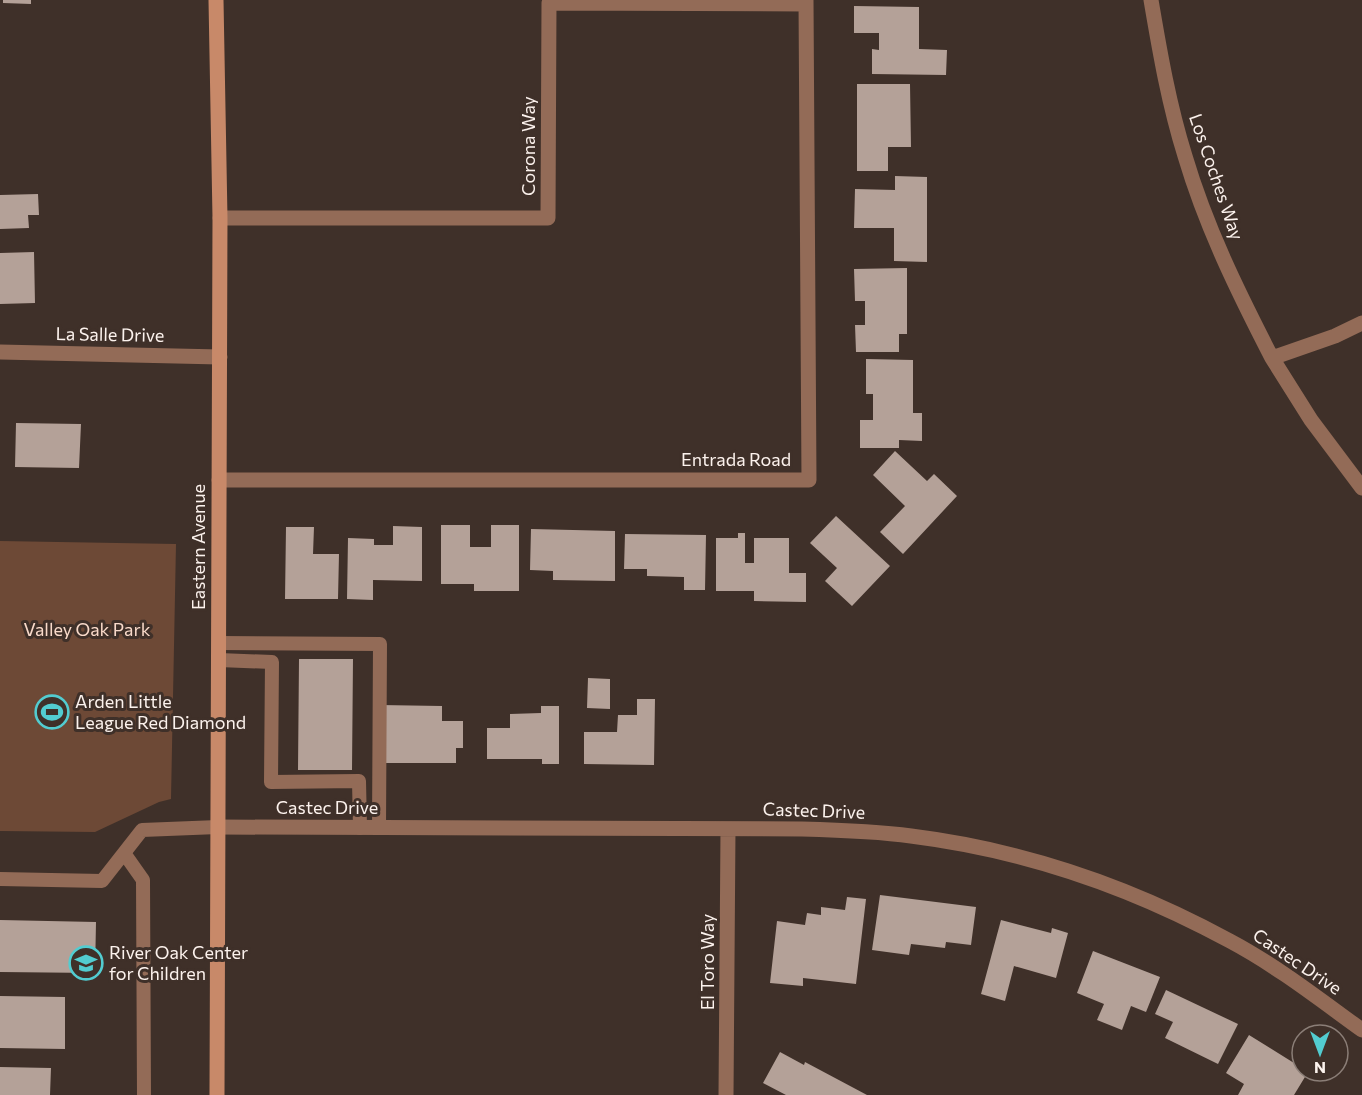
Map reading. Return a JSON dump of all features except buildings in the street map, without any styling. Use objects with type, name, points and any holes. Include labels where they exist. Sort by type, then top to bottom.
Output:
[{"type":"main road","name":"Eastern Avenue","points":[[216,0],[220,218],[217,1095]]},
{"type":"street","name":"Los Coches Way","points":[[1151,0],[1164,74],[1185,157],[1207,221],[1234,284],[1272,358],[1311,420],[1362,488]]},
{"type":"street","name":"Corona Way","points":[[220,218],[548,218],[549,3],[806,2]]},
{"type":"street","name":"Entrada Road","points":[[219,480],[809,480],[806,2]]},
{"type":"street","points":[[1272,358],[1362,324]]},
{"type":"street","name":"La Salle Drive","points":[[0,352],[220,357]]},
{"type":"street","name":"Castec Drive","points":[[218,827],[850,830],[911,836],[972,846],[1062,868],[1177,913],[1284,973],[1362,1030]]},
{"type":"street","name":"El Toro Way","points":[[726,1095],[728,829]]},
{"type":"lane","points":[[219,643],[380,644],[379,828]]},
{"type":"lane","points":[[219,660],[272,662],[272,782],[359,781],[360,828]]},
{"type":"lane","points":[[0,879],[102,881],[142,830],[218,827]]},
{"type":"lane","points":[[124,853],[142,880],[144,1095]]},
{"type":"green space","name":"Valley Oak Park","points":[[0,541],[176,544],[171,799],[159,802],[95,832],[0,831]]},
{"type":"place","name":"Arden Little League Red Diamond","points":[[52,712]]},
{"type":"place","name":"River Oak Center for Children","points":[[86,963]]}]
